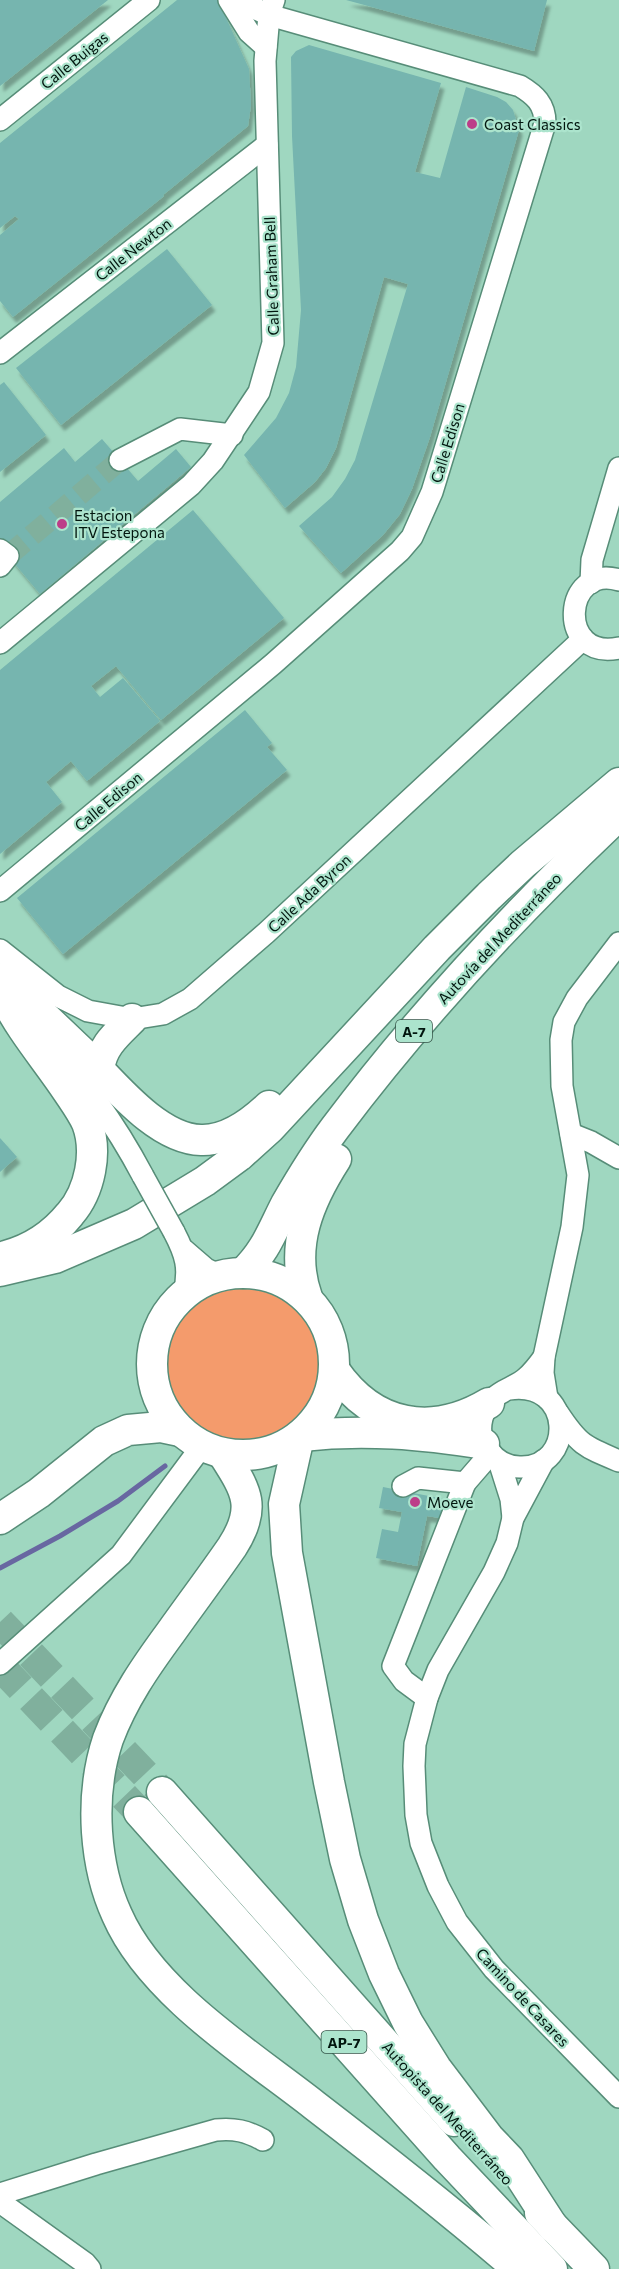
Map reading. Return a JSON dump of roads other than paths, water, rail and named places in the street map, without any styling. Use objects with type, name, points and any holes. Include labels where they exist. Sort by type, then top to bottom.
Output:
[{"type":"highway","name":"Autovía del Mediterráneo","points":[[437,948],[523,864],[619,783]]},
{"type":"highway","name":"Autovía del Mediterráneo","points":[[231,1274],[261,1254],[307,1168],[335,1128],[394,1053],[521,912],[619,814]]},
{"type":"highway","name":"Autovía del Mediterráneo","points":[[307,1297],[299,1263],[299,1243],[308,1212],[325,1176],[345,1144],[429,1042],[491,973],[619,842]]},
{"type":"highway","points":[[1,992],[99,1069],[142,1111],[162,1126],[183,1137],[200,1140],[218,1138],[239,1130],[260,1115],[367,1006],[437,948]]},
{"type":"highway","points":[[0,1271],[55,1258],[134,1224],[205,1181],[239,1156],[270,1128],[437,948]]},
{"type":"highway","points":[[0,1257],[37,1244],[56,1231],[80,1202],[89,1175],[92,1146],[87,1123],[16,1022],[1,992]]},
{"type":"highway","points":[[99,1069],[106,1045],[132,1019]]},
{"type":"highway","name":"A-7","points":[[231,1274],[267,1276],[307,1297],[325,1323],[331,1338],[335,1371],[329,1398],[317,1418],[300,1437],[282,1448],[263,1454],[243,1456],[202,1443],[159,1401],[152,1372],[154,1343],[165,1316],[184,1294],[206,1280],[231,1274]]},
{"type":"highway","points":[[335,1371],[348,1389],[366,1405],[382,1415],[407,1420],[448,1421],[470,1414],[499,1396]]},
{"type":"highway","points":[[0,1519],[39,1493],[104,1441],[128,1431],[161,1428],[202,1443],[247,1496],[246,1519],[242,1532],[128,1694],[108,1740],[95,1808],[99,1859],[106,1886],[117,1916],[129,1938],[146,1963],[185,2003],[387,2162],[518,2269]]},
{"type":"highway","points":[[491,1453],[413,1434],[379,1431],[342,1431],[300,1437],[284,1504],[287,1553],[345,1859],[363,1920],[384,1974],[408,2023],[436,2068],[489,2138],[509,2159],[553,2227]]},
{"type":"highway","name":"Autopista del Mediterráneo","points":[[162,1792],[408,2070],[594,2269]]},
{"type":"highway","name":"Autopista del Mediterráneo","points":[[139,1812],[447,2158],[552,2269]]},
{"type":"street","name":"Calle Buigas","points":[[0,120],[149,0]]},
{"type":"street","points":[[229,0],[249,32],[266,47]]},
{"type":"street","points":[[245,0],[254,8],[271,7]]},
{"type":"street","name":"Calle Graham Bell","points":[[0,643],[191,485],[213,461],[259,392],[273,343],[266,47],[271,7]]},
{"type":"street","name":"Calle Edison","points":[[0,891],[273,664],[400,551],[412,537],[435,481],[545,123],[545,111],[540,101],[520,86],[271,7]]},
{"type":"street","name":"Calle Newton","points":[[2,346],[267,145]]},
{"type":"street","points":[[120,460],[180,429],[232,435]]},
{"type":"street","points":[[591,583],[592,560],[619,468]]},
{"type":"street","points":[[0,550],[8,556],[0,566]]},
{"type":"street","points":[[619,580],[603,578],[591,583],[582,590],[573,609],[573,620],[583,639],[605,650],[619,648]]},
{"type":"street","name":"Calle Ada Byron","points":[[0,950],[58,996],[88,1011],[132,1019],[163,1014],[190,999],[274,925],[583,639]]},
{"type":"street","points":[[549,1456],[560,1432],[543,1373],[544,1357],[572,1227],[578,1175],[561,1075],[561,1040],[564,1022],[577,998],[619,943]]},
{"type":"street","points":[[1,992],[69,1065],[116,1127],[179,1241],[187,1265],[184,1294]]},
{"type":"street","points":[[571,1134],[619,1158]]},
{"type":"street","points":[[179,1241],[206,1269],[231,1274]]},
{"type":"street","points":[[544,1357],[528,1377],[499,1396],[481,1422],[491,1453],[510,1466],[522,1468],[549,1456],[587,1448]]},
{"type":"street","points":[[499,1396],[521,1388],[532,1389],[553,1406],[572,1435],[587,1448],[619,1461]]},
{"type":"street","points":[[0,1664],[121,1555],[202,1443]]},
{"type":"street","points":[[427,1698],[404,1681],[393,1665],[465,1483],[491,1453]]},
{"type":"street","name":"Camino de Casares","points":[[491,1453],[511,1499],[513,1518]]},
{"type":"street","name":"Camino de Casares","points":[[549,1456],[513,1518],[507,1543],[494,1572],[438,1670],[427,1698],[416,1744],[414,1766],[416,1815],[422,1843],[438,1886],[457,1922],[494,1969],[619,2097]]},
{"type":"street","points":[[404,1486],[418,1478],[465,1483]]},
{"type":"street","points":[[0,2194],[216,2130],[241,2130],[263,2140]]},
{"type":"street","points":[[0,2202],[85,2263],[90,2269]]},
{"type":"waterway","points":[[0,1568],[118,1501],[165,1466]]},
{"type":"tunnel","points":[[8,556],[120,460]]},
{"type":"tunnel","points":[[0,1622],[162,1792]]},
{"type":"tunnel","points":[[0,1666],[139,1812]]},
{"type":"place","name":"Coast Classics","points":[[472,124]]},
{"type":"place","name":"Estacion ITV Estepona","points":[[62,524]]},
{"type":"place","name":"Moeve","points":[[415,1502]]}]
